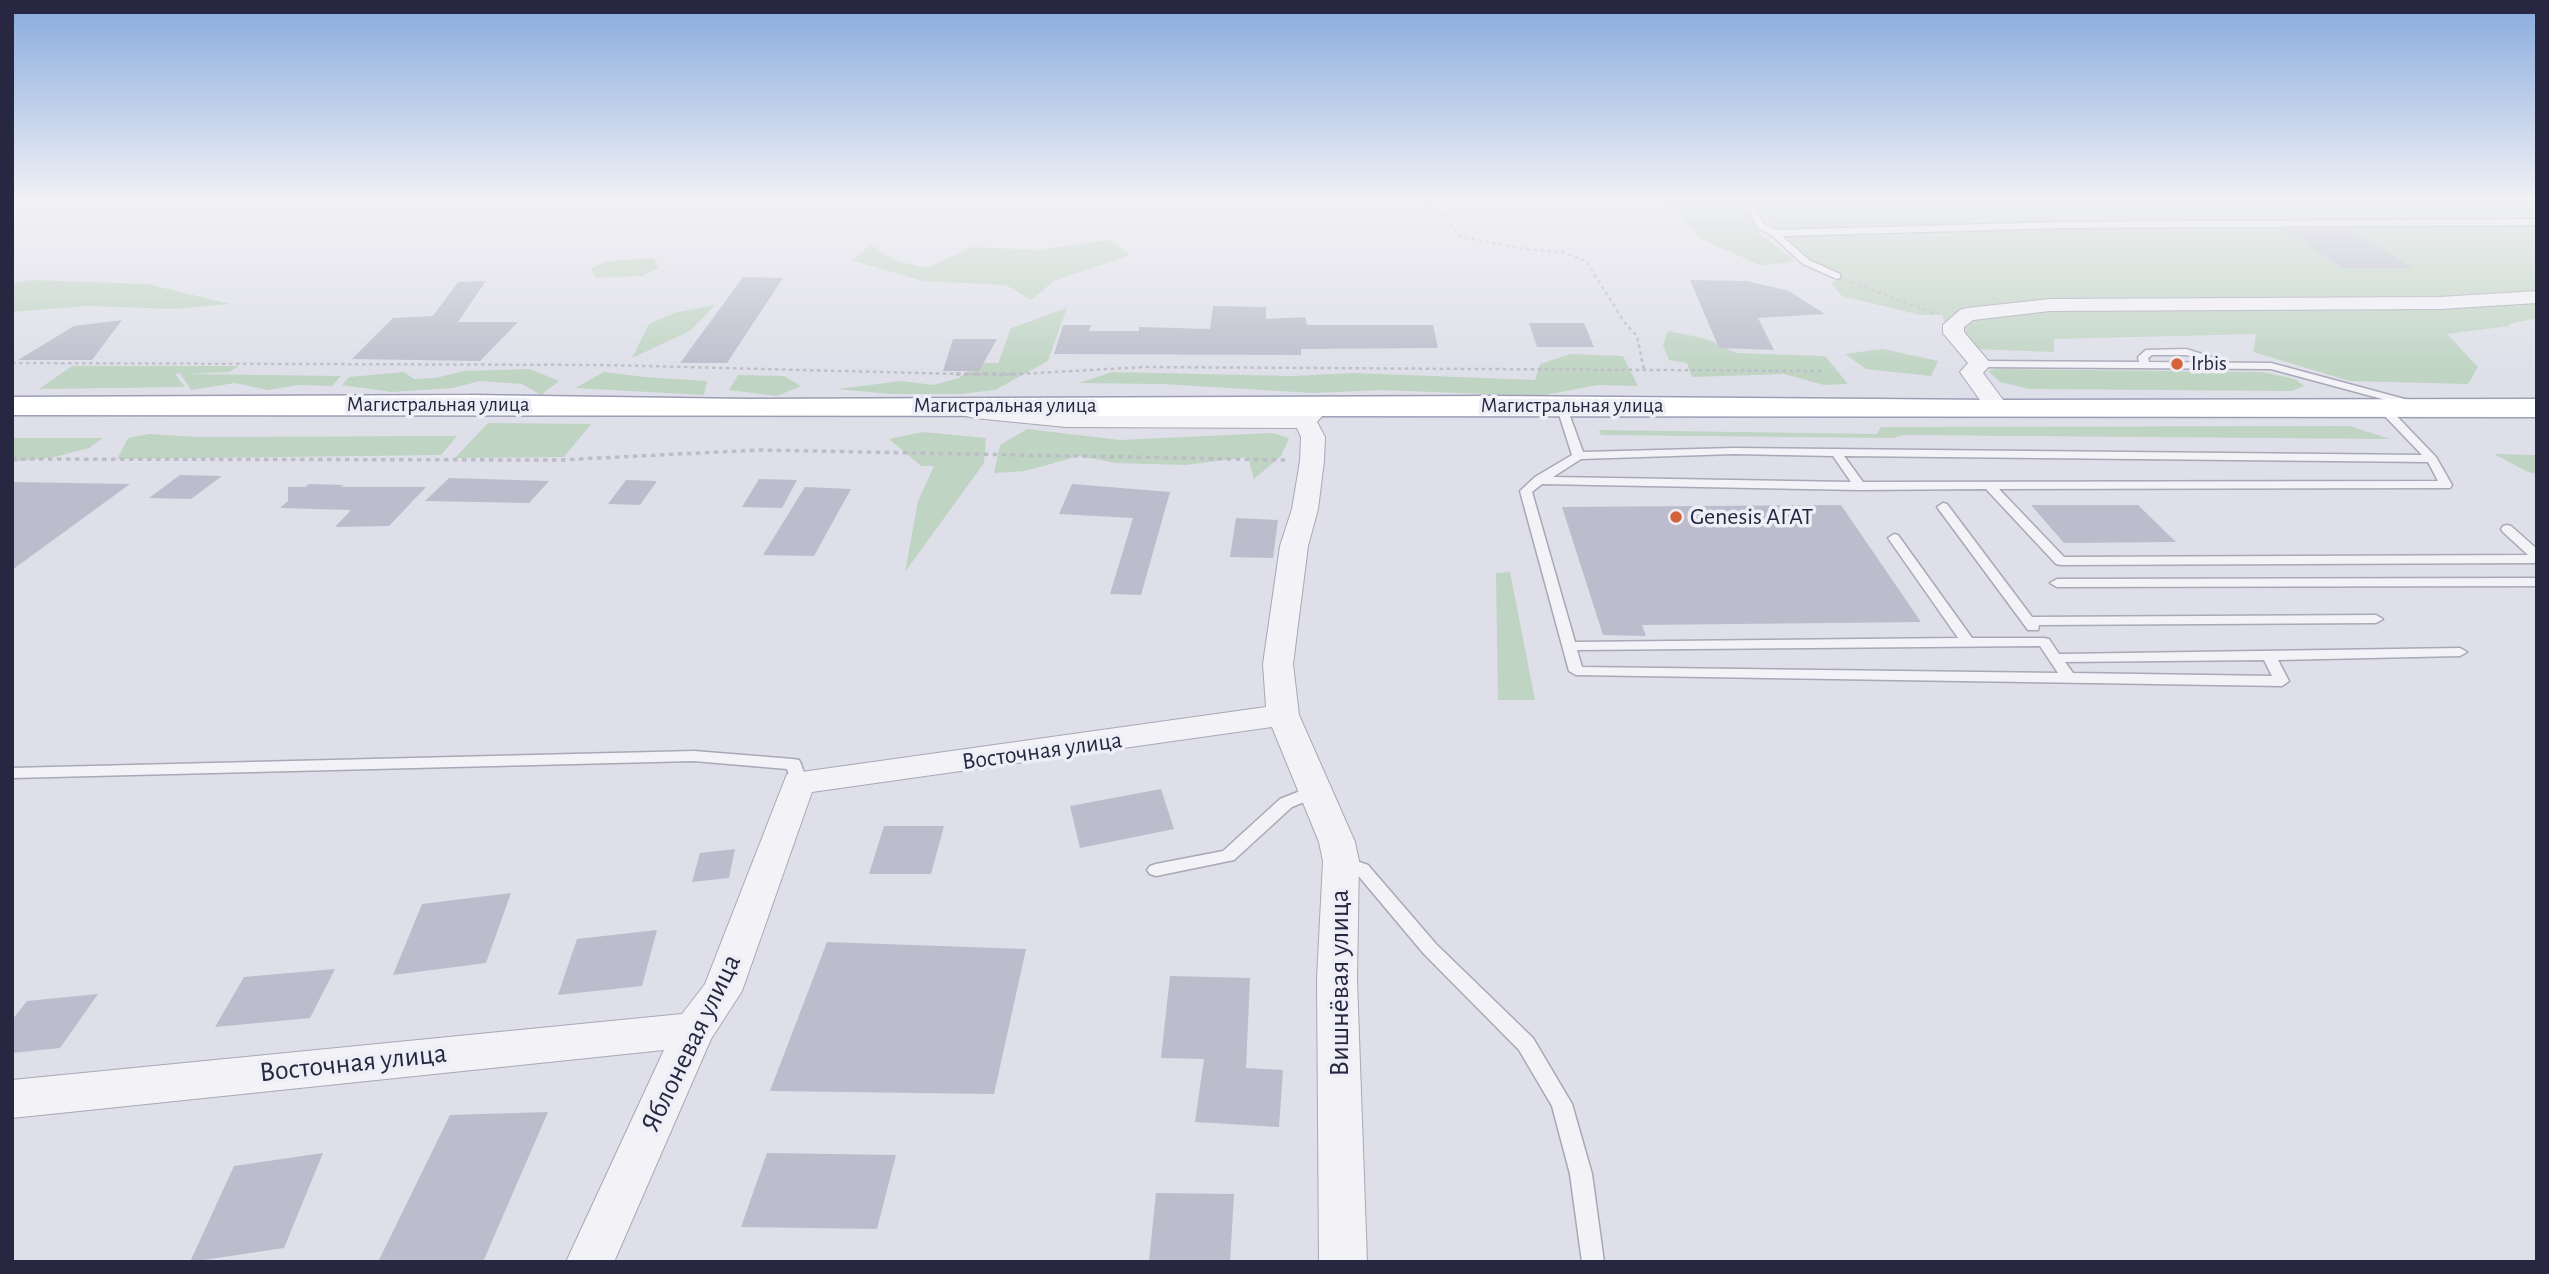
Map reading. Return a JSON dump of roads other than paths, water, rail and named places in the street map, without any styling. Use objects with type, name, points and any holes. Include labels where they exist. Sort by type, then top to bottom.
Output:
[{"type":"main road","name":"Магистральная улица","points":[[12,407],[470,404],[1312,413],[1561,405],[1998,409],[2537,408]]},
{"type":"street","points":[[1998,409],[1970,372],[1980,364],[1961,343],[1953,325],[1967,314],[2050,305],[2440,303],[2537,297]]},
{"type":"street","name":"Вишнёвая улица","points":[[1312,413],[1312,461],[1305,509],[1294,546],[1278,664],[1283,715],[1337,842],[1341,861],[1337,979],[1343,1262]]},
{"type":"street","name":"Восточная улица","points":[[799,782],[1174,733],[1283,715]]},
{"type":"street","name":"Яблоневая улица","points":[[590,1262],[694,1030],[722,991],[799,782]]},
{"type":"street","name":"Восточная улица","points":[[12,1099],[285,1069],[694,1030]]},
{"type":"lane","points":[[1802,258],[1837,276]]},
{"type":"lane","points":[[1980,364],[2228,364],[2288,369],[2432,409]]},
{"type":"lane","points":[[1561,405],[1578,456]]},
{"type":"lane","points":[[1539,480],[1859,486],[2446,485],[2432,459],[2384,409]]},
{"type":"lane","points":[[2269,656],[2283,681],[1576,671],[1525,491],[1578,456],[1734,451],[2432,459]]},
{"type":"lane","points":[[1836,452],[1859,486]]},
{"type":"lane","points":[[1989,486],[2062,561],[2537,558]]},
{"type":"lane","points":[[1943,506],[2069,678]]},
{"type":"lane","points":[[2507,529],[2537,558]]},
{"type":"lane","points":[[1894,538],[1968,643]]},
{"type":"lane","points":[[2057,583],[2537,582]]},
{"type":"lane","points":[[2028,621],[2376,619]]},
{"type":"lane","points":[[1569,646],[2044,642]]},
{"type":"lane","points":[[2055,658],[2460,652]]},
{"type":"lane","points":[[12,773],[694,756],[793,764],[799,782]]},
{"type":"lane","points":[[1156,870],[1228,856],[1286,803],[1315,791]]},
{"type":"lane","points":[[1341,861],[1362,869],[1430,949],[1526,1044],[1562,1104],[1581,1174],[1593,1262]]},
{"type":"place","name":"Irbis","points":[[2177,364]]},
{"type":"place","name":"Genesis АГАТ","points":[[1676,517]]}]
